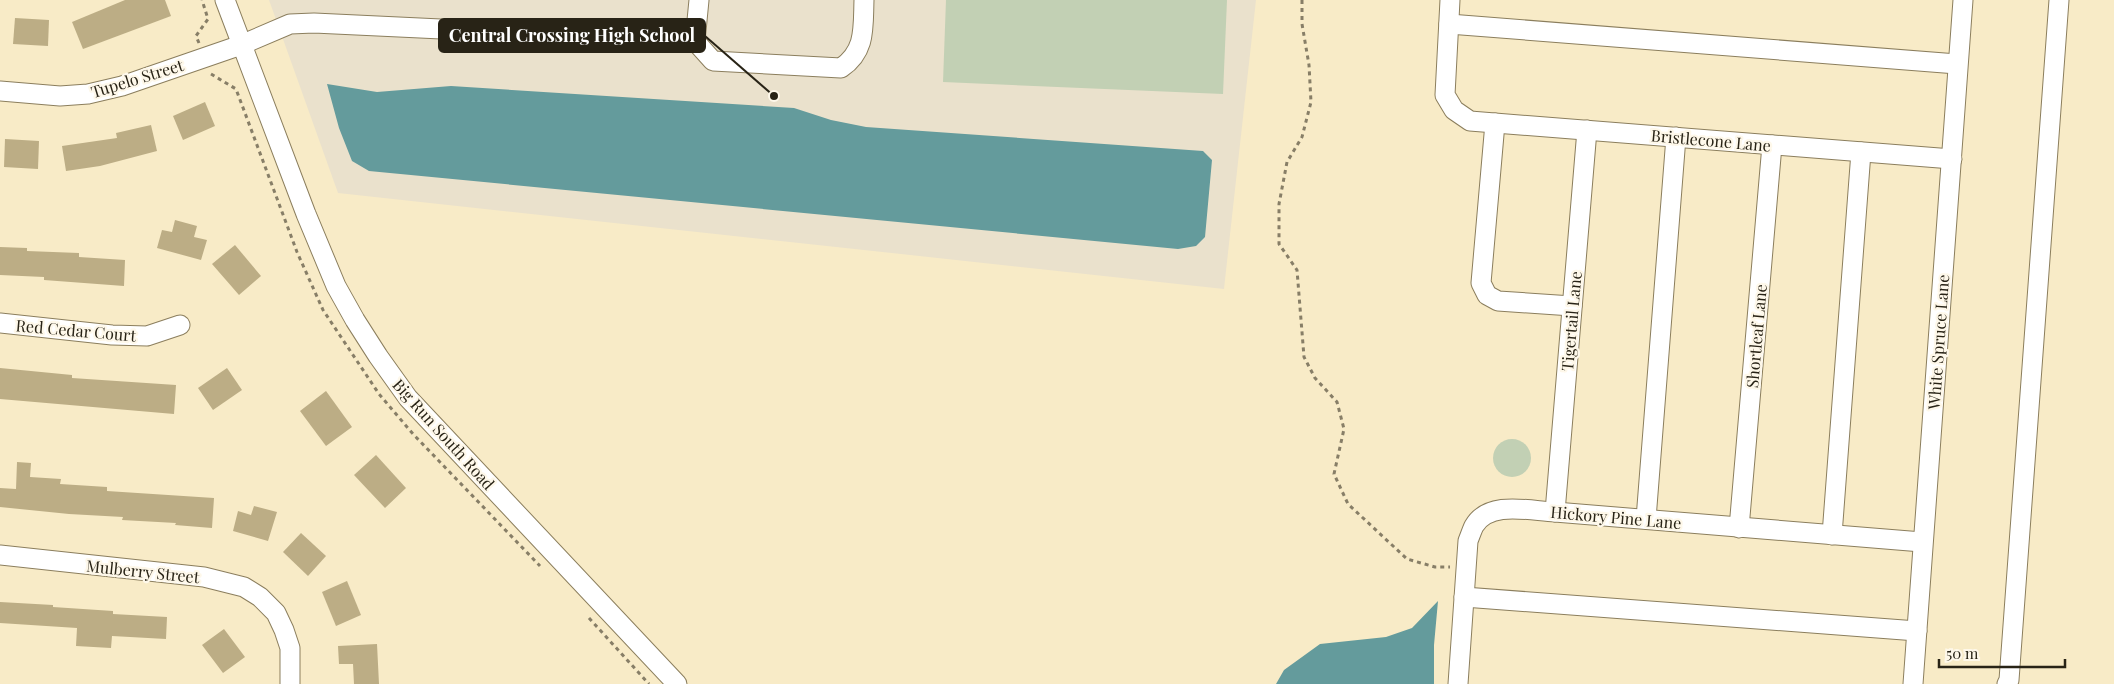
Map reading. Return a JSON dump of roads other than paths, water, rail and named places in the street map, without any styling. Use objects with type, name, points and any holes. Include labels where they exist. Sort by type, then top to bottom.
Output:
[{"type":"street","name":"Big Run South Road","points":[[225,0],[320,250],[355,320],[378,356],[408,398],[677,684]]},
{"type":"street","points":[[699,0],[695,41],[713,61],[840,68],[852,60],[862,42],[864,0]]},
{"type":"street","points":[[1450,0],[1449,24],[1957,64]]},
{"type":"street","name":"White Spruce Lane","points":[[1913,684],[1963,0]]},
{"type":"street","points":[[2007,684],[2009,680],[2060,0]]},
{"type":"street","name":"Tupelo Street","points":[[0,91],[60,96],[88,94],[122,86],[241,45],[290,24],[314,23],[695,41]]},
{"type":"street","name":"Bristlecone Lane","points":[[1449,24],[1445,95],[1454,110],[1470,121],[1952,159]]},
{"type":"street","points":[[1495,123],[1481,283],[1487,295],[1498,302],[1572,306]]},
{"type":"street","name":"Tigertail Lane","points":[[1555,512],[1587,130]]},
{"type":"street","points":[[1646,519],[1676,137]]},
{"type":"street","name":"Shortleaf Lane","points":[[1739,528],[1772,145]]},
{"type":"street","points":[[1832,535],[1861,152]]},
{"type":"street","name":"Red Cedar Court","points":[[0,323],[112,335],[147,336],[180,324]]},
{"type":"street","name":"Hickory Pine Lane","points":[[1458,684],[1468,541],[1475,525],[1487,514],[1498,509],[1646,519],[1922,542]]},
{"type":"street","name":"Mulberry Street","points":[[0,555],[225,581],[244,587],[260,598],[276,613],[290,648],[290,684]]},
{"type":"street","points":[[1464,597],[1917,631]]},
{"type":"water","points":[[327,84],[377,92],[451,86],[794,108],[831,120],[866,127],[1203,151],[1212,160],[1205,237],[1196,246],[1178,249],[369,171],[352,161],[339,128]]},
{"type":"water","points":[[1438,601],[1434,645],[1434,684],[1276,684],[1284,670],[1320,644],[1386,637],[1412,628]]},
{"type":"place","name":"Central Crossing High School","points":[[774,96]]}]
